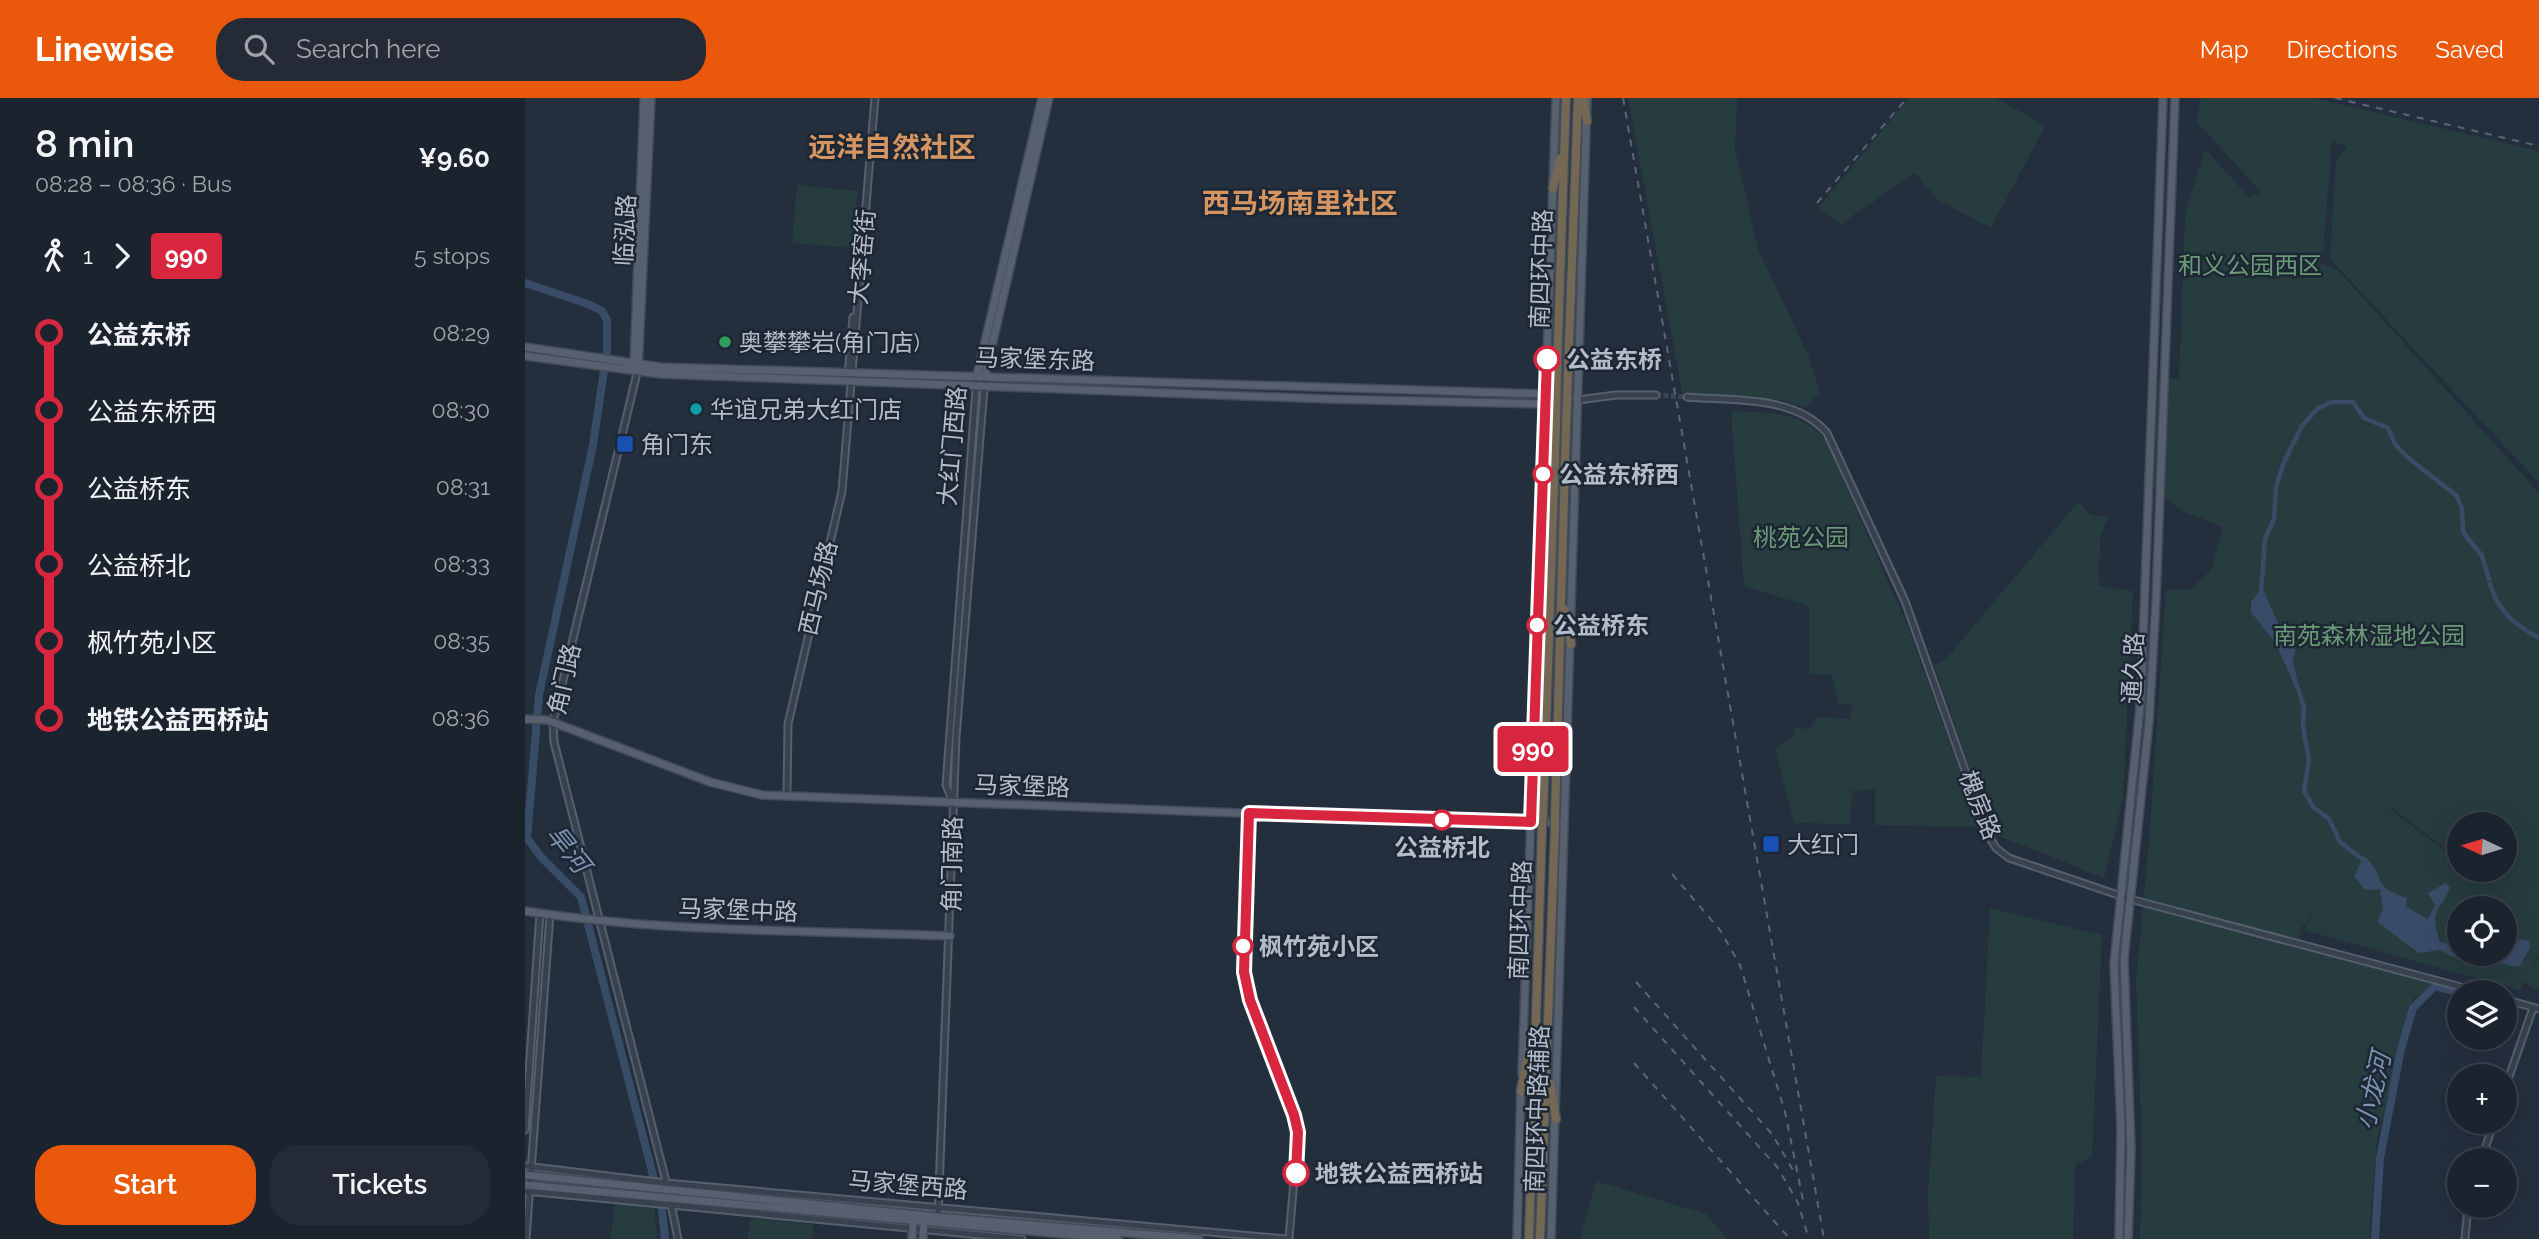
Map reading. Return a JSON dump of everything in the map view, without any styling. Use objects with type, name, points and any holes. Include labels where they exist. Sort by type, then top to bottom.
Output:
[{"type":"highway","name":"南四环中路","points":[[1529,1239],[1566,98]]},
{"type":"highway","points":[[1582,98],[1587,121]]},
{"type":"highway","name":"南四环中路","points":[[1540,1239],[1568,371],[1582,98]]},
{"type":"highway","points":[[1553,188],[1565,145]]},
{"type":"highway","points":[[1538,592],[1548,615]]},
{"type":"highway","points":[[1561,593],[1570,644]]},
{"type":"highway","points":[[1521,1091],[1537,1011]]},
{"type":"highway","points":[[1547,1064],[1556,1119]]},
{"type":"main road","name":"临泓路","points":[[636,367],[644,98]]},
{"type":"main road","name":"临泓路","points":[[636,367],[651,98]]},
{"type":"main road","name":"大红门西路","points":[[981,376],[1042,98]]},
{"type":"main road","name":"大红门西路","points":[[981,376],[1049,98]]},
{"type":"main road","name":"南四环中路辅路","points":[[1517,1239],[1556,98]]},
{"type":"main road","name":"通久路","points":[[2119,1239],[2121,1128],[2114,964],[2141,697],[2163,98]]},
{"type":"main road","name":"通久路","points":[[2128,1239],[2131,1149],[2124,959],[2149,722],[2175,98]]},
{"type":"main road","name":"南四环中路辅路","points":[[1551,1239],[1587,121]]},
{"type":"main road","name":"马家堡东路","points":[[525,347],[620,361],[636,367]]},
{"type":"main road","name":"马家堡东路","points":[[525,356],[619,370],[636,367],[850,376],[979,386],[1546,404],[1578,400]]},
{"type":"main road","name":"马家堡东路","points":[[850,376],[981,376],[1546,394],[1578,400]]},
{"type":"main road","name":"马家堡路","points":[[525,719],[550,721],[710,782],[762,795],[1566,822]]},
{"type":"main road","name":"马家堡中路","points":[[525,911],[598,922],[713,930],[950,936]]},
{"type":"main road","name":"马家堡西路","points":[[527,1171],[647,1192]]},
{"type":"main road","name":"马家堡西路","points":[[527,1188],[667,1193],[1199,1239]]},
{"type":"main road","name":"马家堡西路","points":[[667,1193],[913,1230],[1118,1239]]},
{"type":"street","name":"大李窑街","points":[[850,376],[875,98]]},
{"type":"street","name":"角门路","points":[[636,367],[550,721],[678,1239]]},
{"type":"street","name":"西马场路","points":[[787,795],[788,724],[842,491],[850,376]]},
{"type":"street","name":"大红门西路","points":[[979,386],[981,376]]},
{"type":"street","name":"角门南路","points":[[938,1217],[954,802],[979,386]]},
{"type":"street","points":[[1578,400],[1616,395],[1656,396]]},
{"type":"street","name":"槐房路","points":[[1687,397],[1779,405],[1822,428],[1831,440],[1905,601],[1988,835],[1996,848],[2025,866],[2119,896],[2447,983]]},
{"type":"street","points":[[1545,419],[1577,420]]},
{"type":"street","points":[[1249,813],[1244,972],[1250,1000],[1298,1132],[1288,1239]]},
{"type":"street","points":[[525,1130],[540,913]]},
{"type":"street","points":[[526,1239],[527,1171],[550,915]]},
{"type":"street","points":[[2515,1064],[2536,1009],[2517,1003]]},
{"type":"street","name":"马家堡西路","points":[[647,1192],[939,1207],[1288,1239]]},
{"type":"street","points":[[2465,1239],[2467,1218]]},
{"type":"street","name":"马家堡西路","points":[[923,1231],[1022,1239]]},
{"type":"green space","points":[[1628,98],[1737,98],[1735,149],[1758,249],[1809,357],[1820,392],[1806,407],[1780,400],[1682,392]]},
{"type":"green space","points":[[1909,98],[1996,98],[2045,126],[1991,228],[1938,200],[1915,173],[1841,224],[1818,208]]},
{"type":"green space","name":"南苑森林湿地公园","points":[[2201,98],[2313,98],[2539,151],[2539,483],[2330,259],[2336,161],[2347,146],[2332,142],[2323,251],[2318,270],[2321,264],[2338,270],[2539,493],[2539,954],[2529,972],[2539,957],[2539,987],[2537,990],[2524,982],[2519,990],[2517,980],[2483,980],[2304,930],[2314,912],[2300,930],[2297,943],[2430,980],[2429,989],[2415,997],[2408,1009],[2377,1140],[2369,1239],[2140,1239],[2142,1150],[2136,980],[2150,829],[2166,590],[2190,590],[2211,570],[2223,527],[2180,510],[2152,486],[2156,379],[2179,379],[2185,214],[2205,149],[2249,197],[2261,192],[2197,122]]},
{"type":"green space","points":[[797,185],[858,191],[853,248],[792,243]]},
{"type":"green space","name":"桃苑公园","points":[[1731,411],[1784,415],[1807,424],[1827,442],[1908,627],[1980,827],[1875,825],[1875,789],[1852,791],[1850,824],[1794,823],[1775,750],[1793,736],[1795,728],[1810,729],[1817,717],[1850,719],[1853,705],[1838,704],[1832,675],[1809,674],[1809,606],[1744,586]]},
{"type":"green space","points":[[2078,502],[2091,515],[2108,517],[2100,538],[2099,586],[2133,591],[2123,798],[2104,878],[1992,833],[1934,665],[1947,658]]},
{"type":"green space","points":[[1990,908],[2102,935],[2092,1157],[2075,1165],[2073,1239],[1929,1239],[1928,1192],[1936,1076],[1981,1077]]},
{"type":"green space","points":[[1596,1181],[1706,1214],[1727,1239],[1580,1239]]},
{"type":"green space","points":[[615,1201],[654,1206],[657,1239],[611,1239]]},
{"type":"green space","points":[[752,1218],[813,1224],[812,1239],[748,1239],[749,1222]]},
{"type":"water","points":[[2259,592],[2264,592],[2279,625],[2295,649],[2293,661],[2299,688],[2296,689],[2276,644],[2251,612],[2251,602]]},
{"type":"water","points":[[2364,856],[2383,885],[2395,894],[2407,898],[2406,907],[2428,919],[2435,905],[2428,893],[2446,883],[2450,888],[2436,912],[2435,923],[2440,942],[2447,943],[2447,954],[2440,950],[2419,953],[2377,922],[2383,910],[2380,889],[2365,890],[2354,876]]},
{"type":"water","points":[[2517,939],[2529,941],[2530,948],[2520,966],[2517,966]]},
{"type":"waterway","name":"旱河","points":[[525,283],[588,304],[602,311],[607,320],[607,350],[593,445],[539,695],[527,838],[541,857],[581,897],[662,1210],[665,1239]]},
{"type":"waterway","points":[[2261,592],[2265,539],[2274,519],[2276,487],[2284,462],[2302,426],[2317,409],[2331,402],[2353,402],[2364,418],[2388,428],[2395,444],[2407,457],[2457,496],[2462,509],[2463,532],[2482,556],[2489,579]]},
{"type":"waterway","points":[[2490,584],[2493,594],[2508,616],[2539,638]]},
{"type":"waterway","points":[[2298,688],[2304,708],[2303,726],[2309,760],[2304,791],[2313,807],[2329,819],[2340,842],[2362,859]]},
{"type":"waterway","name":"小龙河","points":[[2375,1239],[2380,1158],[2401,1049],[2413,1008],[2435,986],[2447,990]]},
{"type":"tunnel","points":[[1656,395],[1687,397]]},
{"type":"railway","points":[[1623,98],[1824,1239]]},
{"type":"railway","points":[[1817,203],[1907,98]]},
{"type":"railway","points":[[2335,98],[2539,146]]},
{"type":"railway","points":[[1672,874],[1720,930],[1740,965],[1785,1112],[1804,1205]]},
{"type":"railway","points":[[1636,982],[1772,1134],[1793,1170]]},
{"type":"railway","points":[[1634,1007],[1778,1168],[1798,1203],[1809,1239]]},
{"type":"railway","points":[[1634,1063],[1790,1239]]},
{"type":"bus line","name":"990","points":[[1296,1173],[1298,1132],[1294,1115],[1250,1000],[1244,972],[1249,813],[1531,822],[1547,359]]},
{"type":"place","name":"奥攀攀岩(角门店)","points":[[725,342]]},
{"type":"place","name":"公益东桥","points":[[1547,359]]},
{"type":"place","name":"华谊兄弟大红门店","points":[[696,409]]},
{"type":"place","name":"角门东","points":[[625,444]]},
{"type":"place","name":"公益东桥西","points":[[1543,474]]},
{"type":"place","name":"公益桥东","points":[[1537,625]]},
{"type":"place","name":"公益桥北","points":[[1442,820]]},
{"type":"place","name":"大红门","points":[[1771,844]]},
{"type":"place","name":"枫竹苑小区","points":[[1243,946]]},
{"type":"place","name":"地铁公益西桥站","points":[[1296,1173]]},
{"type":"district","name":"远洋自然社区","points":[[892,147]]},
{"type":"district","name":"西马场南里社区","points":[[1300,203]]},
{"type":"park label","name":"和义公园西区","points":[[2250,265]]}]
